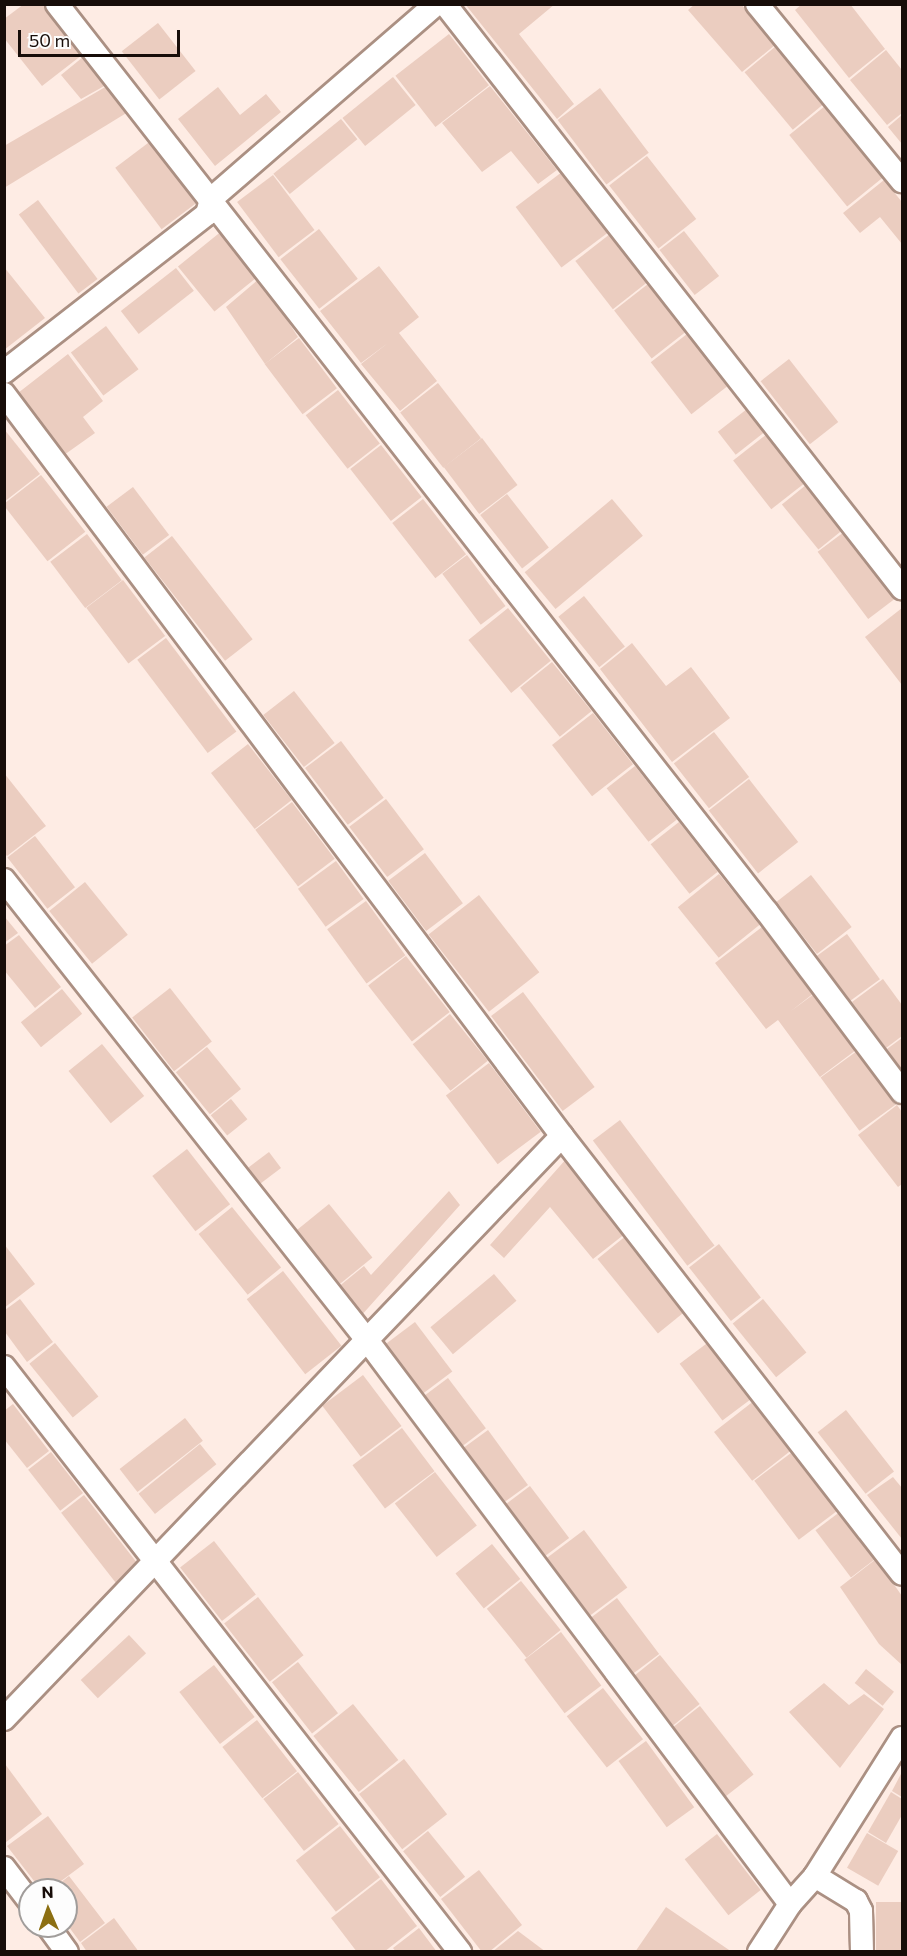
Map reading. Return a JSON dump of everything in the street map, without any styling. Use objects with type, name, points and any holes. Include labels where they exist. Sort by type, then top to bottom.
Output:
[{"type":"street","points":[[57,4],[212,199],[903,1092]]},
{"type":"street","points":[[4,372],[207,214],[212,199],[436,4]]},
{"type":"street","points":[[445,4],[903,588]]},
{"type":"street","points":[[757,4],[903,181]]},
{"type":"street","points":[[4,394],[562,1136],[903,1574]]},
{"type":"street","points":[[4,880],[367,1340],[790,1904]]},
{"type":"street","points":[[4,1719],[562,1136]]},
{"type":"street","points":[[4,1367],[460,1952]]},
{"type":"street","points":[[759,1952],[790,1904],[815,1876],[903,1738]]},
{"type":"street","points":[[4,1868],[18,1886]]},
{"type":"street","points":[[815,1876],[855,1901],[861,1911],[862,1952]]},
{"type":"street","points":[[57,1938],[67,1952]]},
{"type":"building","points":[[24,4],[43,4],[82,55],[42,86],[4,38],[4,19]]},
{"type":"building","points":[[465,4],[555,4],[519,34],[574,104],[557,119]]},
{"type":"building","points":[[695,4],[741,4],[775,45],[742,72],[688,10]]},
{"type":"building","points":[[802,4],[850,4],[885,49],[849,78],[795,10]]},
{"type":"building","points":[[158,23],[196,71],[159,99],[122,51]]},
{"type":"building","points":[[449,34],[489,85],[435,127],[395,76]]},
{"type":"building","points":[[776,46],[824,103],[793,130],[745,72]]},
{"type":"building","points":[[886,50],[902,70],[902,113],[887,125],[850,80]]},
{"type":"building","points":[[83,57],[106,85],[81,99],[61,75]]},
{"type":"building","points":[[393,77],[416,105],[365,146],[342,118]]},
{"type":"building","points":[[107,86],[128,112],[4,188],[4,146]]},
{"type":"building","points":[[490,86],[557,170],[538,184],[511,151],[482,172],[442,123]]},
{"type":"building","points":[[218,87],[240,115],[266,94],[281,112],[215,166],[178,119]]},
{"type":"building","points":[[600,88],[649,153],[606,185],[558,120]]},
{"type":"building","points":[[825,106],[883,177],[847,206],[789,135]]},
{"type":"building","points":[[902,115],[902,144],[888,127]]},
{"type":"building","points":[[341,119],[357,139],[290,194],[273,174]]},
{"type":"building","points":[[152,140],[198,201],[162,229],[115,168]]},
{"type":"building","points":[[647,156],[696,219],[658,249],[609,186]]},
{"type":"building","points":[[562,172],[608,233],[561,268],[516,207]]},
{"type":"building","points":[[273,175],[315,230],[279,257],[237,202]]},
{"type":"building","points":[[884,180],[902,202],[902,244],[880,217],[860,233],[843,213]]},
{"type":"building","points":[[38,200],[98,279],[78,294],[19,214]]},
{"type":"building","points":[[319,229],[358,279],[319,309],[280,259]]},
{"type":"building","points":[[223,230],[260,275],[214,312],[178,267]]},
{"type":"building","points":[[684,231],[719,276],[695,295],[660,250]]},
{"type":"building","points":[[610,234],[648,282],[613,309],[575,261]]},
{"type":"building","points":[[379,266],[419,317],[399,333],[437,381],[400,411],[361,364],[388,343],[361,363],[320,311]]},
{"type":"building","points":[[4,267],[45,318],[4,350]]},
{"type":"building","points":[[176,268],[194,291],[139,334],[121,311]]},
{"type":"building","points":[[260,278],[298,337],[265,364],[226,307]]},
{"type":"building","points":[[648,284],[686,332],[652,359],[614,310]]},
{"type":"building","points":[[106,326],[138,369],[103,396],[71,352]]},
{"type":"building","points":[[687,334],[728,386],[691,414],[651,362]]},
{"type":"building","points":[[299,338],[337,388],[303,414],[265,364]]},
{"type":"building","points":[[68,354],[103,401],[83,417],[95,433],[64,455],[18,393]]},
{"type":"building","points":[[789,359],[838,422],[810,444],[761,381]]},
{"type":"building","points":[[438,383],[481,438],[443,468],[400,413]]},
{"type":"building","points":[[338,390],[380,444],[348,469],[306,415]]},
{"type":"building","points":[[747,409],[765,432],[736,455],[718,432]]},
{"type":"building","points":[[4,429],[40,474],[4,502]]},
{"type":"building","points":[[767,434],[805,483],[771,509],[733,460]]},
{"type":"building","points":[[482,438],[518,485],[479,514],[444,467]]},
{"type":"building","points":[[381,445],[422,497],[391,521],[350,469]]},
{"type":"building","points":[[41,475],[85,532],[48,561],[4,506]]},
{"type":"building","points":[[806,485],[843,530],[818,550],[782,505]]},
{"type":"building","points":[[133,487],[169,535],[143,555],[107,507]]},
{"type":"building","points":[[507,494],[549,548],[522,569],[480,515]]},
{"type":"building","points":[[423,499],[466,554],[435,578],[392,523]]},
{"type":"building","points":[[612,499],[643,536],[556,609],[525,572]]},
{"type":"building","points":[[844,532],[895,599],[868,619],[818,552]]},
{"type":"building","points":[[87,534],[122,580],[85,608],[50,562]]},
{"type":"building","points":[[172,536],[253,639],[225,661],[144,558]]},
{"type":"building","points":[[467,555],[506,606],[481,625],[442,574]]},
{"type":"building","points":[[123,580],[165,636],[128,664],[86,608]]},
{"type":"building","points":[[584,596],[625,647],[599,667],[558,617]]},
{"type":"building","points":[[508,608],[551,661],[511,693],[468,640]]},
{"type":"building","points":[[902,608],[902,685],[865,637]]},
{"type":"building","points":[[166,638],[236,731],[208,753],[137,660]]},
{"type":"building","points":[[632,643],[666,686],[691,667],[730,718],[672,762],[600,669]]},
{"type":"building","points":[[552,662],[592,711],[560,737],[520,688]]},
{"type":"building","points":[[294,691],[335,743],[304,767],[263,715]]},
{"type":"building","points":[[593,713],[633,764],[592,796],[552,745]]},
{"type":"building","points":[[714,732],[749,777],[709,808],[674,763]]},
{"type":"building","points":[[341,741],[384,798],[348,825],[305,768]]},
{"type":"building","points":[[248,744],[292,800],[255,829],[211,773]]},
{"type":"building","points":[[635,766],[677,820],[648,842],[607,788]]},
{"type":"building","points":[[4,773],[46,826],[7,856],[4,853]]},
{"type":"building","points":[[749,779],[798,842],[758,873],[709,810]]},
{"type":"building","points":[[386,799],[424,849],[387,877],[349,827]]},
{"type":"building","points":[[292,802],[335,859],[298,886],[255,830]]},
{"type":"building","points":[[679,822],[718,872],[689,894],[651,844]]},
{"type":"building","points":[[35,836],[75,887],[47,909],[7,858]]},
{"type":"building","points":[[425,853],[463,903],[426,931],[388,881]]},
{"type":"building","points":[[336,861],[364,899],[326,927],[298,889]]},
{"type":"building","points":[[719,874],[760,925],[719,958],[678,907]]},
{"type":"building","points":[[811,875],[852,927],[817,954],[776,902]]},
{"type":"building","points":[[85,882],[128,935],[92,964],[49,911]]},
{"type":"building","points":[[479,895],[539,972],[489,1012],[429,934]]},
{"type":"building","points":[[366,901],[405,955],[367,983],[327,929]]},
{"type":"building","points":[[4,916],[18,933],[4,943]]},
{"type":"building","points":[[762,927],[814,993],[791,1011],[814,994],[856,1050],[820,1077],[778,1020],[766,1029],[715,963]]},
{"type":"building","points":[[847,934],[880,979],[850,1001],[817,956]]},
{"type":"building","points":[[19,935],[61,987],[35,1008],[4,970],[4,946]]},
{"type":"building","points":[[406,956],[450,1012],[412,1042],[368,986]]},
{"type":"building","points":[[883,979],[902,1005],[902,1036],[886,1048],[852,1002]]},
{"type":"building","points":[[170,988],[212,1042],[174,1071],[132,1018]]},
{"type":"building","points":[[62,989],[82,1014],[41,1047],[21,1022]]},
{"type":"building","points":[[523,992],[595,1087],[563,1111],[491,1016]]},
{"type":"building","points":[[450,1014],[488,1061],[450,1091],[413,1044]]},
{"type":"building","points":[[902,1038],[902,1070],[887,1049]]},
{"type":"building","points":[[102,1044],[144,1096],[111,1123],[69,1071]]},
{"type":"building","points":[[207,1047],[241,1089],[210,1114],[176,1072]]},
{"type":"building","points":[[857,1051],[896,1104],[859,1131],[821,1077]]},
{"type":"building","points":[[489,1063],[541,1132],[498,1164],[446,1095]]},
{"type":"building","points":[[231,1099],[247,1119],[227,1136],[211,1115]]},
{"type":"building","points":[[897,1105],[902,1112],[902,1184],[898,1187],[858,1135]]},
{"type":"building","points":[[620,1120],[714,1245],[687,1266],[593,1140]]},
{"type":"building","points":[[187,1149],[230,1204],[195,1231],[152,1176]]},
{"type":"building","points":[[269,1152],[281,1168],[258,1185],[246,1169]]},
{"type":"building","points":[[567,1158],[626,1233],[593,1259],[550,1207],[504,1258],[490,1245]]},
{"type":"building","points":[[449,1191],[460,1205],[360,1317],[337,1288],[364,1266],[371,1275]]},
{"type":"building","points":[[329,1204],[372,1258],[337,1287],[293,1233]]},
{"type":"building","points":[[232,1207],[281,1268],[248,1295],[199,1234]]},
{"type":"building","points":[[627,1235],[687,1310],[658,1334],[597,1259]]},
{"type":"building","points":[[4,1244],[35,1284],[4,1308]]},
{"type":"building","points":[[719,1244],[761,1298],[731,1321],[689,1267]]},
{"type":"building","points":[[283,1271],[341,1346],[305,1374],[247,1299]]},
{"type":"building","points":[[494,1274],[516,1301],[453,1354],[430,1327]]},
{"type":"building","points":[[20,1299],[53,1342],[27,1362],[5,1332],[5,1310]]},
{"type":"building","points":[[763,1299],[806,1353],[776,1377],[733,1324]]},
{"type":"building","points":[[415,1322],[452,1372],[420,1396],[383,1346]]},
{"type":"building","points":[[710,1341],[753,1398],[722,1421],[680,1364]]},
{"type":"building","points":[[55,1343],[98,1397],[73,1417],[29,1364]]},
{"type":"building","points":[[363,1375],[402,1426],[361,1457],[322,1406]]},
{"type":"building","points":[[448,1378],[486,1428],[460,1448],[422,1398]]},
{"type":"building","points":[[755,1400],[793,1449],[752,1481],[714,1432]]},
{"type":"building","points":[[13,1404],[49,1451],[27,1468],[4,1439],[4,1411]]},
{"type":"building","points":[[846,1410],[894,1471],[866,1494],[818,1432]]},
{"type":"building","points":[[185,1418],[203,1441],[137,1492],[120,1469]]},
{"type":"building","points":[[402,1428],[434,1471],[385,1508],[352,1465]]},
{"type":"building","points":[[488,1430],[528,1485],[500,1505],[460,1450]]},
{"type":"building","points":[[200,1444],[216,1464],[155,1514],[139,1494]]},
{"type":"building","points":[[795,1450],[840,1509],[799,1540],[754,1481]]},
{"type":"building","points":[[51,1452],[83,1493],[60,1511],[28,1470]]},
{"type":"building","points":[[435,1472],[477,1526],[437,1557],[395,1503]]},
{"type":"building","points":[[893,1477],[902,1488],[902,1539],[867,1495]]},
{"type":"building","points":[[530,1486],[569,1538],[541,1559],[502,1507]]},
{"type":"building","points":[[84,1495],[139,1566],[117,1584],[61,1513]]},
{"type":"building","points":[[841,1511],[877,1558],[851,1577],[815,1530]]},
{"type":"building","points":[[584,1530],[627,1588],[586,1619],[542,1561]]},
{"type":"building","points":[[214,1541],[256,1595],[222,1621],[180,1567]]},
{"type":"building","points":[[492,1544],[520,1579],[484,1609],[455,1574]]},
{"type":"building","points":[[876,1559],[902,1596],[902,1665],[879,1644],[840,1587]]},
{"type":"building","points":[[521,1581],[561,1630],[526,1658],[487,1609]]},
{"type":"building","points":[[258,1597],[304,1655],[270,1682],[224,1623]]},
{"type":"building","points":[[617,1598],[659,1654],[628,1677],[586,1621]]},
{"type":"building","points":[[561,1632],[601,1686],[565,1713],[524,1660]]},
{"type":"building","points":[[129,1635],[146,1653],[98,1698],[81,1680]]},
{"type":"building","points":[[660,1655],[700,1704],[669,1729],[630,1680]]},
{"type":"building","points":[[298,1662],[338,1713],[312,1734],[272,1682]]},
{"type":"building","points":[[214,1665],[255,1717],[220,1744],[179,1692]]},
{"type":"building","points":[[866,1669],[894,1692],[883,1706],[855,1683]]},
{"type":"building","points":[[824,1683],[849,1705],[864,1694],[884,1709],[840,1768],[789,1712]]},
{"type":"building","points":[[603,1688],[643,1739],[607,1768],[567,1716]]},
{"type":"building","points":[[353,1704],[398,1760],[359,1792],[313,1736]]},
{"type":"building","points":[[700,1706],[754,1775],[724,1798],[670,1729]]},
{"type":"building","points":[[257,1720],[297,1771],[262,1798],[222,1747]]},
{"type":"building","points":[[646,1741],[694,1807],[667,1827],[618,1761]]},
{"type":"building","points":[[404,1759],[447,1814],[402,1849],[359,1794]]},
{"type":"building","points":[[5,1764],[42,1814],[5,1843]]},
{"type":"building","points":[[298,1772],[339,1824],[304,1851],[263,1799]]},
{"type":"building","points":[[902,1772],[902,1797],[892,1791]]},
{"type":"building","points":[[891,1792],[902,1799],[902,1815],[886,1843],[868,1832]]},
{"type":"building","points":[[48,1816],[84,1864],[65,1878],[32,1878],[7,1846]]},
{"type":"building","points":[[340,1826],[380,1877],[336,1912],[296,1860]]},
{"type":"building","points":[[428,1831],[465,1877],[440,1897],[403,1851]]},
{"type":"building","points":[[867,1833],[898,1851],[878,1886],[847,1868]]},
{"type":"building","points":[[717,1834],[761,1890],[728,1915],[685,1859]]},
{"type":"building","points":[[479,1870],[522,1925],[489,1952],[482,1952],[441,1899]]},
{"type":"building","points":[[381,1879],[417,1926],[384,1952],[357,1952],[331,1918]]},
{"type":"building","points":[[78,1888],[105,1923],[80,1942],[77,1938]]},
{"type":"building","points":[[876,1902],[902,1902],[902,1952],[876,1952]]},
{"type":"building","points":[[666,1907],[732,1952],[635,1952]]},
{"type":"building","points":[[114,1918],[139,1952],[87,1952],[81,1943]]},
{"type":"building","points":[[419,1928],[437,1952],[396,1952],[393,1948]]},
{"type":"building","points":[[518,1931],[546,1952],[492,1952]]}]
